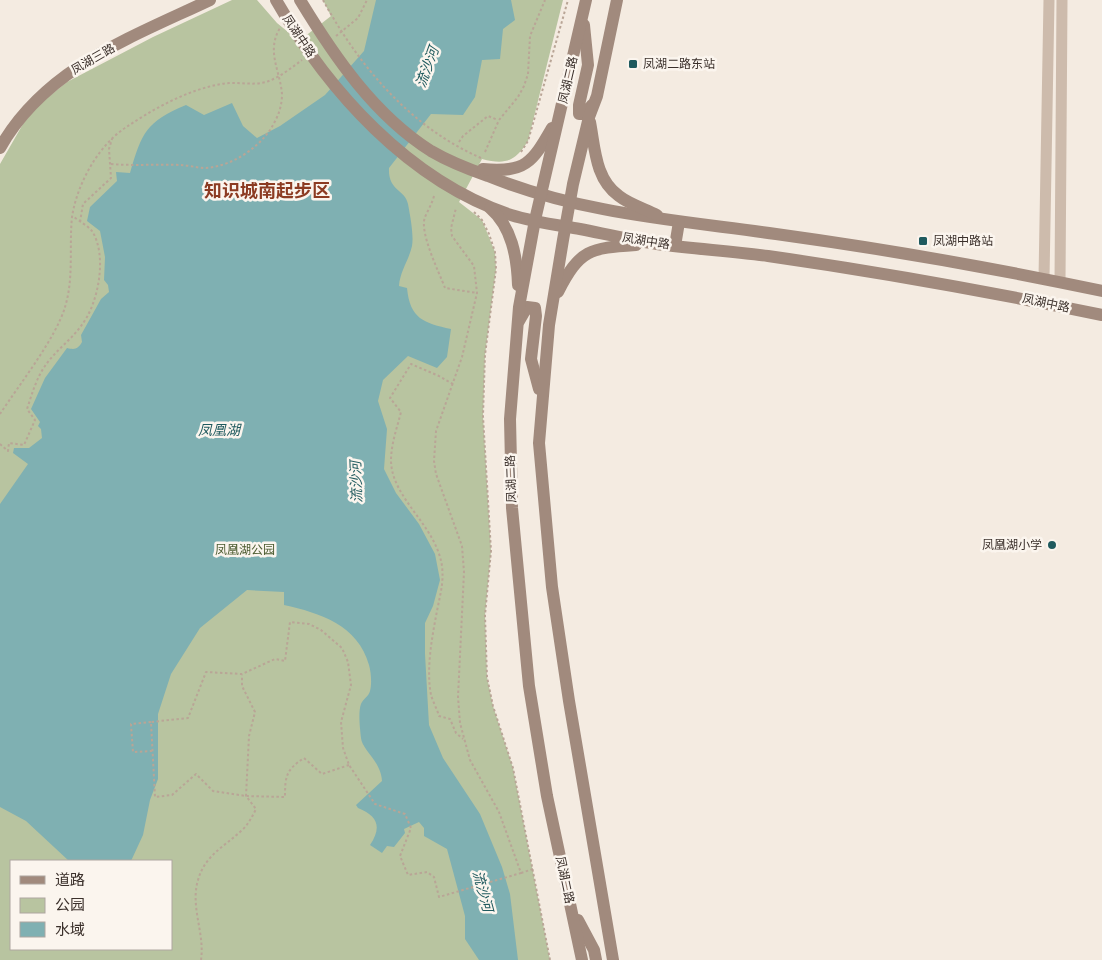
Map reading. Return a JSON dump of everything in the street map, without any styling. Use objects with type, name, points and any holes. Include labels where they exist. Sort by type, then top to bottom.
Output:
[{"type":"street","name":"凤湖三路","points":[[0,148],[22,116],[59,79],[107,50],[210,0]]},
{"type":"street","name":"凤湖中路","points":[[276,0],[301,42],[330,79],[380,134],[421,167],[464,193],[511,214],[655,244],[863,270],[1102,315]]},
{"type":"street","name":"凤湖中路","points":[[300,0],[318,30],[362,89],[394,121],[430,150],[465,168],[540,196],[598,210],[870,248],[1044,278],[1102,291]]},
{"type":"street","name":"凤湖二路","points":[[582,960],[546,796],[523,641],[510,463],[511,393],[519,307],[540,196],[586,0]]},
{"type":"street","points":[[613,960],[569,701],[552,587],[539,443],[552,303],[565,226],[589,117],[597,96],[617,0]]},
{"type":"street","points":[[1044,278],[1049,0]]},
{"type":"street","points":[[1060,282],[1062,0]]},
{"type":"street","points":[[582,15],[588,65],[579,105],[579,114],[585,114],[590,110],[597,96]]},
{"type":"street","points":[[465,168],[501,171],[520,168],[534,157],[560,112]]},
{"type":"street","points":[[589,117],[598,165],[611,189],[620,197],[674,221],[675,246]]},
{"type":"street","points":[[464,193],[486,204],[493,210],[510,238],[517,268],[519,307]]},
{"type":"street","points":[[552,303],[568,273],[583,255],[604,247],[655,244]]},
{"type":"street","points":[[517,326],[524,310],[527,307],[533,307],[536,316],[532,359],[542,401]]},
{"type":"street","points":[[571,907],[594,950],[596,960]]},
{"type":"path","points":[[323,0],[332,16],[382,84],[402,105],[436,134],[457,148],[488,160]]},
{"type":"path","points":[[332,39],[358,18],[367,0]]},
{"type":"path","points":[[485,152],[499,120],[518,97],[524,86],[528,74],[530,36],[545,0]]},
{"type":"path","points":[[516,157],[528,142],[568,0]]},
{"type":"path","points":[[111,164],[204,168],[220,166],[246,154],[264,139],[282,106],[282,92],[273,59],[276,35],[282,23]]},
{"type":"path","points":[[0,414],[57,326],[64,309],[71,273],[72,217],[83,183],[92,165],[112,139],[142,118],[191,93],[222,84],[266,82],[278,77],[308,56]]},
{"type":"path","points":[[459,142],[463,136],[488,116],[499,120]]},
{"type":"path","points":[[80,222],[83,204],[111,178],[109,149],[112,139]]},
{"type":"path","points":[[434,196],[429,212],[425,217],[425,229],[430,250],[445,288],[477,293]]},
{"type":"path","points":[[456,208],[451,228],[452,236],[474,266],[477,293],[466,342],[436,432],[434,448],[436,474],[462,546],[464,580],[458,697],[465,739],[470,760],[499,812],[521,873]]},
{"type":"path","points":[[470,208],[482,220],[490,234],[495,252],[496,269],[486,355],[482,416],[491,551],[485,615],[487,677],[492,706],[513,768],[550,960]]},
{"type":"path","points":[[0,444],[8,451],[9,443],[24,445],[35,420],[27,409],[44,368],[81,327],[95,300],[100,277],[97,241],[91,229],[72,217]]},
{"type":"path","points":[[453,384],[411,364],[390,398],[401,412],[392,446],[391,462],[395,480],[430,534],[442,564],[444,585],[432,639],[431,694],[439,716],[450,718],[456,733],[465,739]]},
{"type":"path","points":[[152,751],[133,752],[131,724],[188,718],[206,672],[242,674],[275,659],[285,661],[290,622],[309,624],[332,638],[342,648],[351,674],[351,685],[341,722],[342,748],[349,765],[375,804],[405,814],[411,828],[400,856],[408,875],[427,872],[434,877],[439,897],[533,869]]},
{"type":"path","points":[[201,960],[202,950],[195,903],[199,877],[214,853],[241,831],[256,809],[246,796],[249,736],[255,712],[242,686],[242,674]]},
{"type":"path","points":[[151,722],[155,797],[172,795],[196,774],[213,791],[246,796],[285,797],[285,781],[290,767],[304,758],[322,774],[349,765]]},
{"type":"green space","name":"凤凰湖公园","points":[[232,0],[257,0],[277,23],[299,41],[331,16],[323,0],[563,0],[528,141],[519,154],[509,160],[497,162],[482,159],[459,202],[482,220],[495,252],[496,269],[485,355],[483,416],[491,551],[485,615],[487,677],[493,706],[513,768],[550,960],[0,960],[0,164],[23,124],[37,106],[67,82],[153,37]]},
{"type":"water","name":"凤凰湖","points":[[376,0],[511,0],[515,20],[503,29],[500,59],[482,60],[475,97],[463,115],[431,114],[389,168],[391,181],[404,195],[408,204],[412,231],[412,246],[399,286],[407,288],[411,307],[420,318],[426,322],[451,329],[447,357],[437,368],[408,356],[383,380],[378,401],[387,429],[384,469],[396,493],[419,524],[435,554],[440,580],[433,606],[425,623],[429,725],[443,758],[480,814],[502,867],[510,894],[518,960],[479,960],[465,939],[465,916],[447,849],[424,836],[424,828],[419,822],[404,829],[405,833],[394,847],[387,846],[382,853],[370,845],[376,833],[376,823],[374,818],[356,805],[382,781],[381,774],[361,738],[361,704],[371,688],[369,665],[364,651],[347,631],[324,617],[284,605],[284,592],[247,590],[200,628],[171,674],[158,714],[158,779],[150,800],[143,835],[131,860],[68,860],[26,821],[0,807],[0,504],[28,464],[13,453],[14,448],[29,448],[42,438],[41,429],[38,426],[40,422],[31,409],[45,378],[67,348],[78,348],[81,344],[81,335],[101,299],[109,292],[108,285],[104,280],[105,257],[100,231],[87,221],[90,207],[117,181],[116,172],[130,173],[142,138],[154,123],[162,117],[186,105],[204,115],[232,103],[243,126],[257,138],[280,126],[325,95],[364,51]]},
{"type":"place","name":"凤湖二路东站","points":[[633,64]]},
{"type":"place","name":"凤湖中路站","points":[[923,241]]},
{"type":"place","name":"凤凰湖小学","points":[[1052,545]]},
{"type":"district","name":"知识城南起步区","points":[[267,191]]},
{"type":"water label","name":"流沙河","points":[[427,67]]},
{"type":"water label","name":"流沙河","points":[[356,482]]},
{"type":"water label","name":"流沙河","points":[[483,891]]}]
